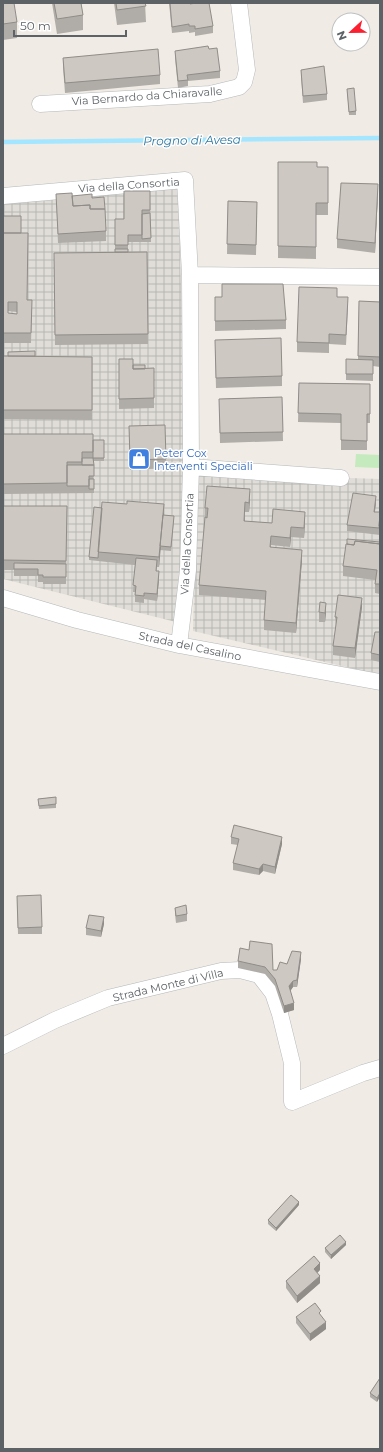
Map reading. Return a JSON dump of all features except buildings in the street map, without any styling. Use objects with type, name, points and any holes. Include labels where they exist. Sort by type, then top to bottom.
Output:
[{"type":"street","name":"Via Bernardo da Chiaravalle","points":[[40,104],[210,94],[240,87],[244,82],[247,70],[239,3]]},
{"type":"street","name":"Via della Consortia","points":[[3,196],[185,180],[190,275],[191,467],[188,570],[179,645]]},
{"type":"street","points":[[190,275],[380,277]]},
{"type":"street","points":[[191,467],[341,478]]},
{"type":"street","name":"Strada del Casalino","points":[[3,598],[77,620],[179,645],[380,682]]},
{"type":"street","name":"Strada Monte di Villa","points":[[3,1046],[55,1020],[108,998],[221,971],[240,970],[259,975],[273,993],[292,1064],[292,1102],[363,1073],[380,1068]]},
{"type":"shaded area","points":[[178,184],[185,424],[180,623],[3,579],[3,191]]},
{"type":"shaded area","points":[[197,473],[380,479],[380,675],[193,631]]},
{"type":"green space","points":[[356,454],[380,455],[380,468],[355,467]]},
{"type":"waterway","name":"Progno di Avesa","points":[[3,142],[380,138]]},
{"type":"place","name":"Peter Cox Interventi Speciali","points":[[139,459]]}]
